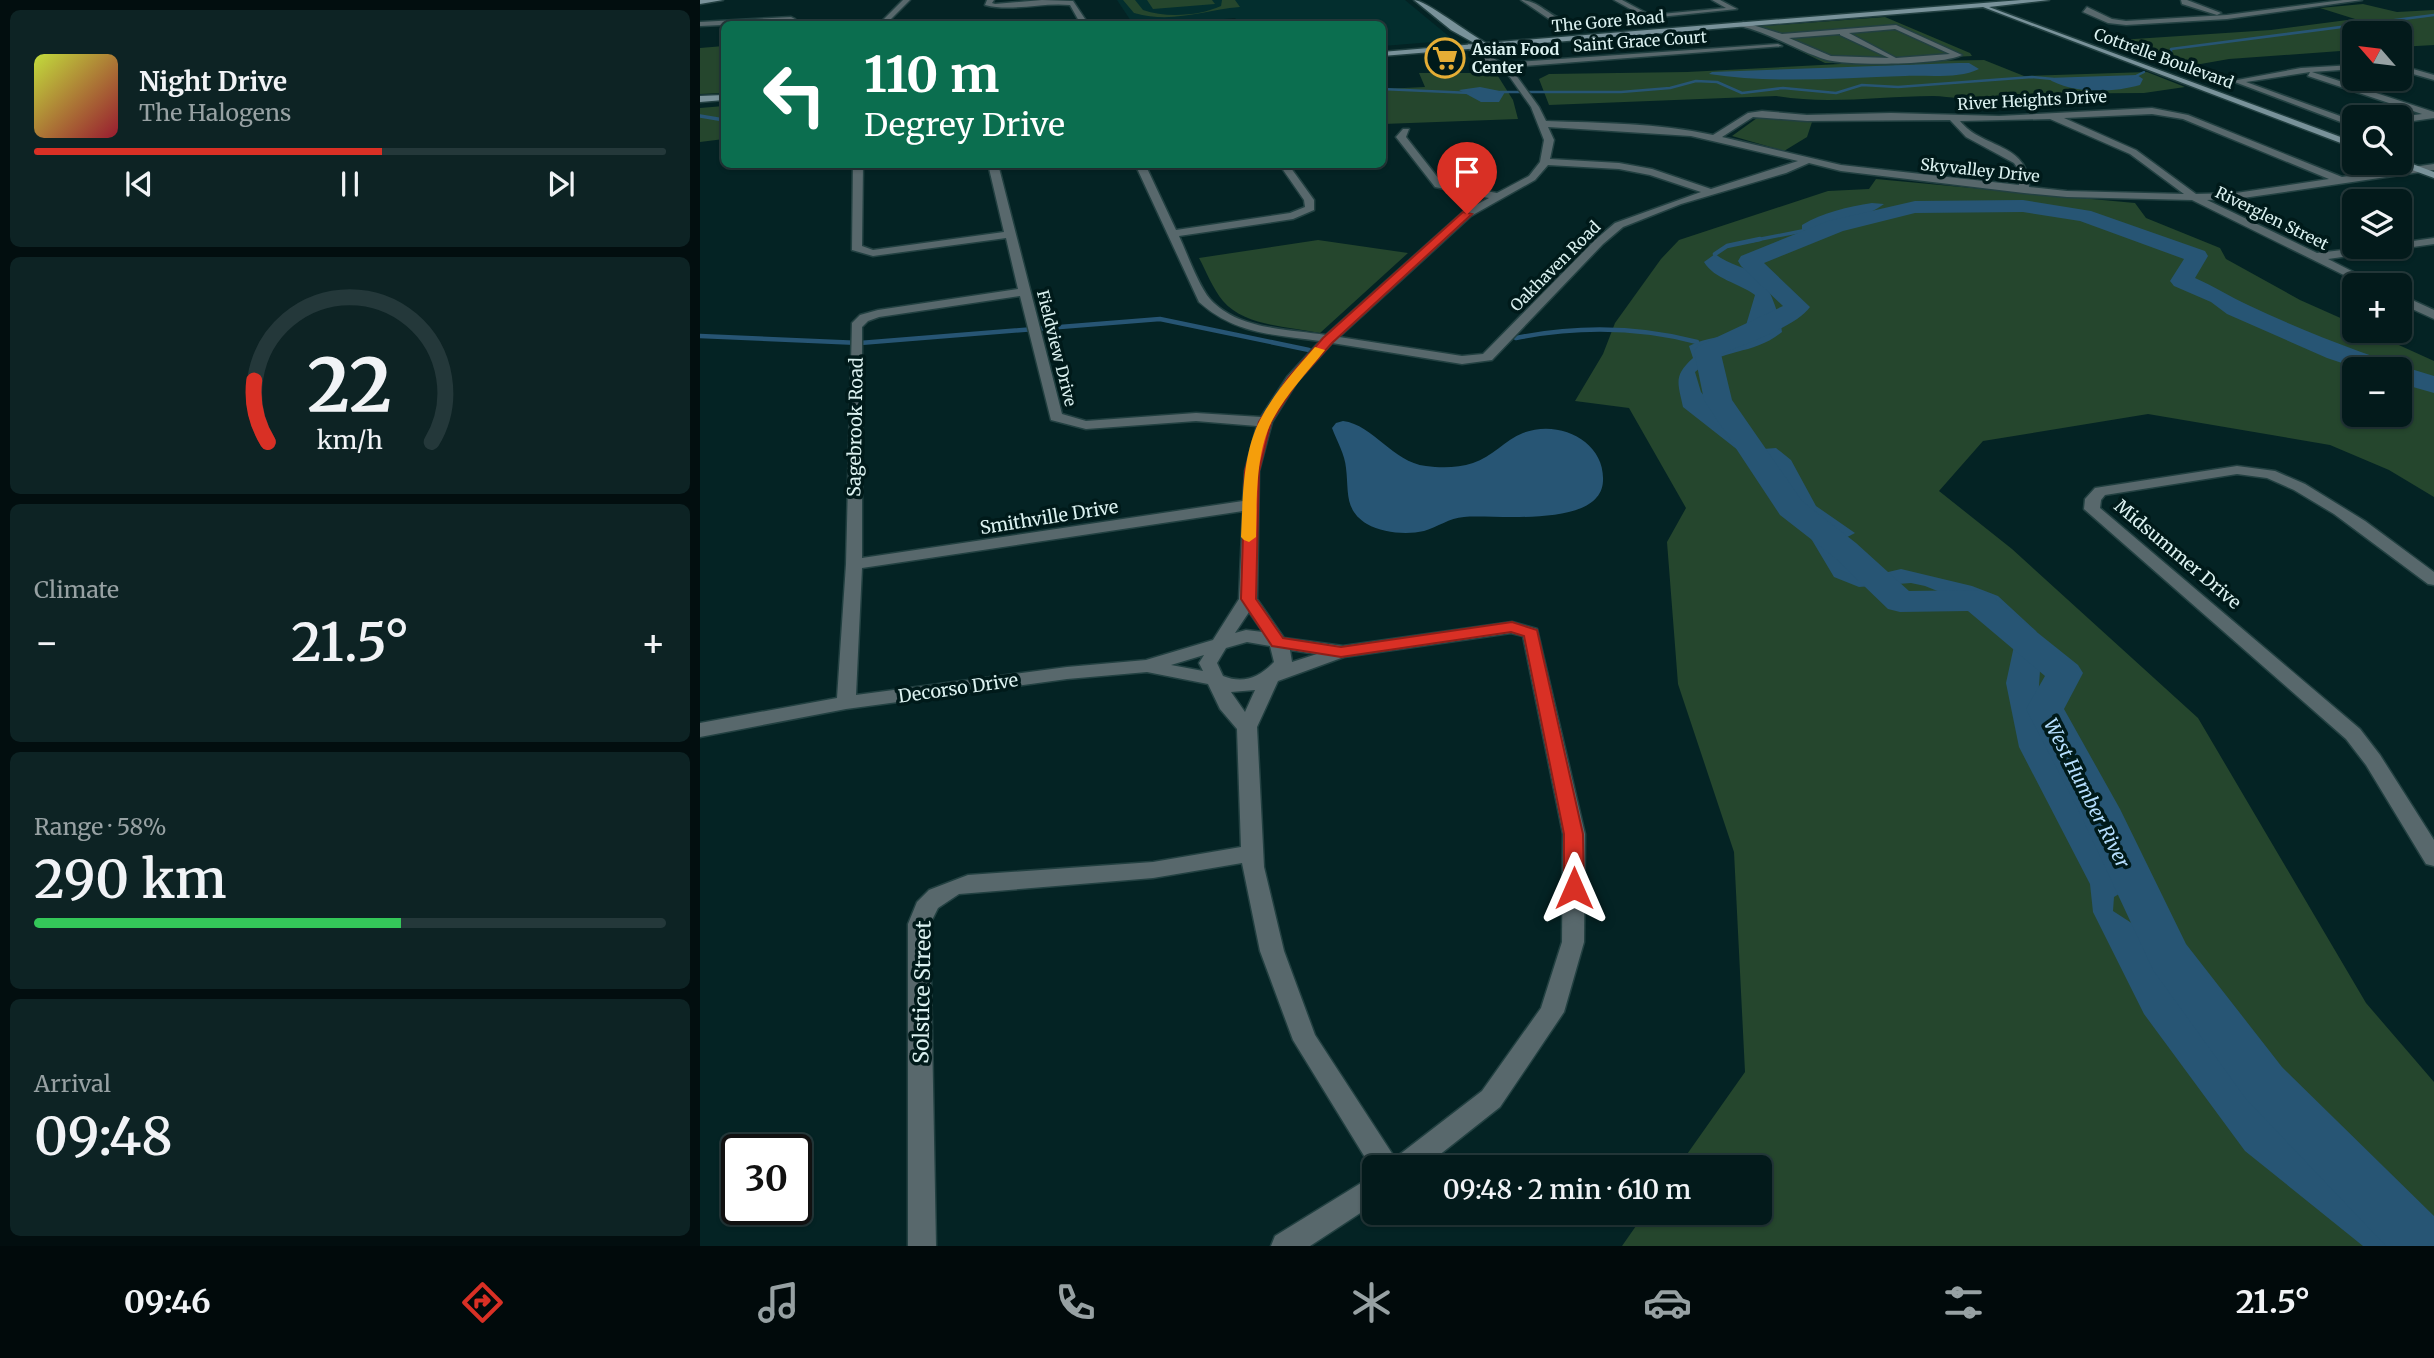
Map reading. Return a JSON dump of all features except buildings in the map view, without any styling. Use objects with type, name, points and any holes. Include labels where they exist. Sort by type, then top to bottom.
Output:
[{"type":"main road","points":[[700,2],[720,0]]},
{"type":"main road","points":[[1417,0],[1475,43]]},
{"type":"main road","name":"The Gore Road","points":[[1623,31],[1771,23],[2008,0]]},
{"type":"main road","name":"The Gore Road","points":[[1975,2],[1993,5],[2046,0]]},
{"type":"main road","name":"Cottrelle Boulevard","points":[[1975,2],[2342,141]]},
{"type":"main road","name":"Cottrelle Boulevard","points":[[1993,5],[2342,134]]},
{"type":"main road","name":"The Gore Road","points":[[1386,51],[1743,24]]},
{"type":"main road","points":[[700,102],[721,100]]},
{"type":"main road","points":[[2412,159],[2434,167]]},
{"type":"main road","points":[[2412,167],[2434,175]]},
{"type":"street","points":[[885,21],[908,0]]},
{"type":"street","points":[[991,0],[987,4],[995,6],[1055,1],[1073,3],[1082,21]]},
{"type":"street","points":[[1524,0],[1566,23],[1734,9],[1715,0]]},
{"type":"street","points":[[1617,0],[1649,17]]},
{"type":"street","points":[[2184,0],[2184,3],[2227,17]]},
{"type":"street","points":[[2087,9],[2087,12],[2103,18],[2126,23],[2227,17],[2359,0]]},
{"type":"street","points":[[2275,3],[2294,9]]},
{"type":"street","points":[[755,21],[791,19],[789,21]]},
{"type":"street","points":[[700,24],[721,23]]},
{"type":"street","points":[[1743,24],[1771,23],[1784,36],[1837,60],[1934,59],[1958,55],[1896,27],[1784,36]]},
{"type":"street","points":[[1840,31],[1898,59]]},
{"type":"street","points":[[1247,727],[1227,705],[1208,663],[1248,599],[1252,471],[1265,422],[1292,380],[1328,340],[1467,214],[1532,178],[1545,162],[1549,139],[1535,107],[1520,83],[1503,65],[1491,62],[1475,43]]},
{"type":"street","name":"Saint Grace Court","points":[[1503,65],[1778,46]]},
{"type":"street","points":[[2412,65],[2422,64]]},
{"type":"street","points":[[2342,68],[2301,70],[2236,81],[2342,120]]},
{"type":"street","points":[[2301,70],[2434,115]]},
{"type":"street","points":[[2412,70],[2434,78]]},
{"type":"street","name":"River Heights Drive","points":[[1716,137],[1751,115],[1762,114],[1807,118],[1891,116],[1954,119],[2152,111],[2173,113],[2342,181]]},
{"type":"street","points":[[2412,118],[2434,115]]},
{"type":"street","points":[[2051,116],[2133,152],[2195,198]]},
{"type":"street","points":[[1954,119],[1959,128],[1969,135],[2015,158],[2023,168],[2024,190]]},
{"type":"street","name":"Skyvalley Drive","points":[[1542,124],[1625,127],[1716,137],[1888,176],[2067,194],[2195,198],[2269,193],[2434,167]]},
{"type":"street","points":[[1406,131],[1401,137],[1439,185],[1500,197]]},
{"type":"street","name":"Oakhaven Road","points":[[1142,168],[1203,299],[1220,314],[1237,323],[1259,328],[1462,360],[1488,357],[1599,242],[1619,225],[1711,192],[1783,171],[1808,160]]},
{"type":"street","points":[[1545,162],[1619,166],[1652,172],[1711,192]]},
{"type":"street","points":[[858,168],[856,248],[873,253],[1011,234]]},
{"type":"street","name":"Fieldview Drive","points":[[994,168],[1056,417],[1086,425],[1196,417],[1265,422]]},
{"type":"street","points":[[1171,234],[1305,212],[1310,208],[1309,200],[1286,168]]},
{"type":"street","name":"Riverglen Street","points":[[2195,198],[2349,273]]},
{"type":"street","points":[[2412,245],[2434,242]]},
{"type":"street","points":[[2315,257],[2342,253]]},
{"type":"street","name":"Sagebrook Road","points":[[846,703],[854,564],[856,326],[864,318],[878,314],[1025,292]]},
{"type":"street","points":[[2412,304],[2434,315]]},
{"type":"street","name":"Midsummer Drive","points":[[2434,580],[2346,516],[2280,478],[2260,473],[2237,470],[2100,491],[2093,499],[2092,509],[2353,734],[2373,760],[2434,858]]},
{"type":"street","name":"Smithville Drive","points":[[854,564],[1249,505]]},
{"type":"street","points":[[1248,599],[1278,643],[1284,657],[1283,664],[1271,677],[1247,727],[1253,867],[1272,951],[1306,1040],[1378,1155]]},
{"type":"street","points":[[1217,680],[1234,687],[1255,684],[1341,652],[1512,627],[1531,633],[1574,834],[1573,942],[1552,1012],[1491,1100],[1420,1155]]},
{"type":"street","points":[[1147,666],[1246,636],[1341,652]]},
{"type":"street","name":"Decorso Drive","points":[[700,730],[846,703],[1067,673],[1147,666],[1217,680]]},
{"type":"street","name":"Solstice Street","points":[[922,1246],[919,924],[926,906],[944,890],[968,883],[1153,870],[1253,853]]},
{"type":"street","points":[[1285,1246],[1362,1196]]},
{"type":"shaded area","points":[[1117,0],[1405,0],[1451,38],[1445,41],[1386,46],[1386,21],[1238,21],[1235,18],[1131,21]]},
{"type":"shaded area","points":[[1123,0],[1135,0],[1143,10],[1152,13],[1172,15],[1193,14],[1212,9],[1221,6],[1222,0],[1235,0],[1240,7],[1175,17],[1162,17],[1134,13]]},
{"type":"shaded area","points":[[1147,0],[1212,0],[1215,4],[1153,9]]},
{"type":"shaded area","points":[[2363,4],[2397,12],[2434,10],[2434,45],[2412,46],[2412,21],[2342,21],[2342,51],[2229,59],[2178,68],[2104,41],[2271,30],[2355,19],[2320,8]]},
{"type":"shaded area","points":[[1885,17],[1972,56],[1868,62],[1984,60],[2024,76],[2147,72],[2185,87],[2144,93],[2013,94],[1992,100],[1933,96],[1815,100],[1776,96],[1549,105],[1539,79],[1549,74],[1687,72],[1859,63],[1825,63],[1750,27]]},
{"type":"shaded area","points":[[721,46],[721,93],[700,94],[700,48]]},
{"type":"shaded area","points":[[1419,73],[1496,73],[1513,100],[1518,119],[1386,124],[1386,89],[1425,87]]},
{"type":"shaded area","points":[[721,106],[721,139],[700,142],[700,108]]},
{"type":"shaded area","points":[[1757,118],[1812,122],[1807,137],[1784,151],[1732,136]]},
{"type":"shaded area","points":[[1876,179],[2135,203],[2146,218],[2220,248],[2226,259],[2300,300],[2342,319],[2342,343],[2394,343],[2434,361],[2434,497],[2389,470],[2330,445],[2148,414],[1983,441],[1939,491],[2012,549],[2198,718],[2366,1003],[2434,1082],[2434,1246],[1622,1246],[1637,1225],[1772,1225],[1772,1155],[1686,1155],[1745,1072],[1734,852],[1678,684],[1667,542],[1686,508],[1629,408],[1575,401],[1603,354],[1615,323],[1661,259],[1679,240],[1828,191],[1869,189]]},
{"type":"shaded area","points":[[1318,240],[1408,253],[1320,333],[1268,324],[1243,316],[1223,301],[1199,258]]},
{"type":"water","points":[[1969,63],[1979,69],[1953,75],[1806,80],[1709,74],[1712,72]]},
{"type":"water","points":[[2137,75],[2143,79],[2140,85],[2105,91],[2068,87],[2047,78]]},
{"type":"water","points":[[1480,87],[1505,92],[1499,102],[1481,102],[1459,90]]},
{"type":"water","points":[[1872,203],[1884,204],[1844,223],[1802,231],[1802,225],[1818,217]]},
{"type":"water","points":[[1715,254],[1755,273],[1763,280],[1774,302],[1782,332],[1760,345],[1706,364],[1695,372],[1701,392],[1742,442],[1763,449],[1776,448],[1791,460],[1816,506],[1855,533],[1836,543],[1836,556],[1854,570],[1871,576],[1901,569],[1972,586],[1998,596],[2036,631],[2042,641],[2038,700],[2051,744],[2129,888],[2114,897],[2113,911],[2147,933],[2191,1014],[2272,1110],[2434,1227],[2434,1246],[2363,1246],[2245,1151],[2144,1014],[2093,912],[2090,884],[2019,747],[2006,683],[2014,646],[1998,620],[1970,604],[1925,586],[1911,583],[1859,587],[1834,577],[1797,515],[1770,492],[1762,469],[1683,407],[1679,380],[1682,370],[1693,358],[1689,346],[1744,332],[1755,295],[1708,268],[1704,262]]},
{"type":"water","points":[[1343,421],[1364,429],[1403,458],[1414,463],[1438,467],[1473,463],[1523,433],[1537,429],[1565,431],[1588,445],[1596,455],[1602,467],[1603,481],[1598,496],[1585,506],[1566,513],[1521,517],[1464,517],[1424,531],[1388,531],[1367,524],[1354,513],[1351,506],[1345,463],[1332,428]]},
{"type":"waterway","points":[[2163,62],[2171,54],[2171,49],[2434,15]]},
{"type":"waterway","points":[[2130,79],[2144,72]]},
{"type":"waterway","points":[[1500,92],[1621,92],[1670,88],[1696,81],[1717,82],[1742,93],[1783,88],[1836,93],[1862,85],[1898,87],[2032,77],[2053,79]]},
{"type":"waterway","points":[[1386,89],[1471,93]]},
{"type":"waterway","points":[[700,116],[721,120]]},
{"type":"waterway","name":"West Humber River","points":[[2348,357],[2236,309],[2219,297],[2182,281],[2197,256],[2084,215],[2023,206],[1915,207],[1836,226],[1749,261],[1798,307],[1772,322],[1707,351],[1718,400],[1791,508],[1845,550],[1900,602],[1976,600],[2065,673],[2045,709],[2099,809],[2169,957],[2264,1083],[2425,1246]]},
{"type":"waterway","points":[[1751,241],[1802,231]]},
{"type":"waterway","points":[[1715,254],[1727,246],[1760,239]]},
{"type":"waterway","points":[[700,336],[860,343],[1160,319],[1309,350]]},
{"type":"waterway","points":[[1516,338],[1561,331],[1606,330],[1652,333],[1697,342]]},
{"type":"waterway","name":"West Humber River","points":[[2412,378],[2434,385]]},
{"type":"slow traffic","points":[[1249,537],[1252,471],[1265,422],[1292,380],[1319,350]]},
{"type":"place","name":"Asian Food Center","points":[[1445,58]]},
{"type":"route","points":[[1467,214],[1328,340],[1292,380],[1265,422],[1252,471],[1248,599],[1278,643],[1341,652],[1512,627],[1531,633],[1574,834],[1574,888]]}]
